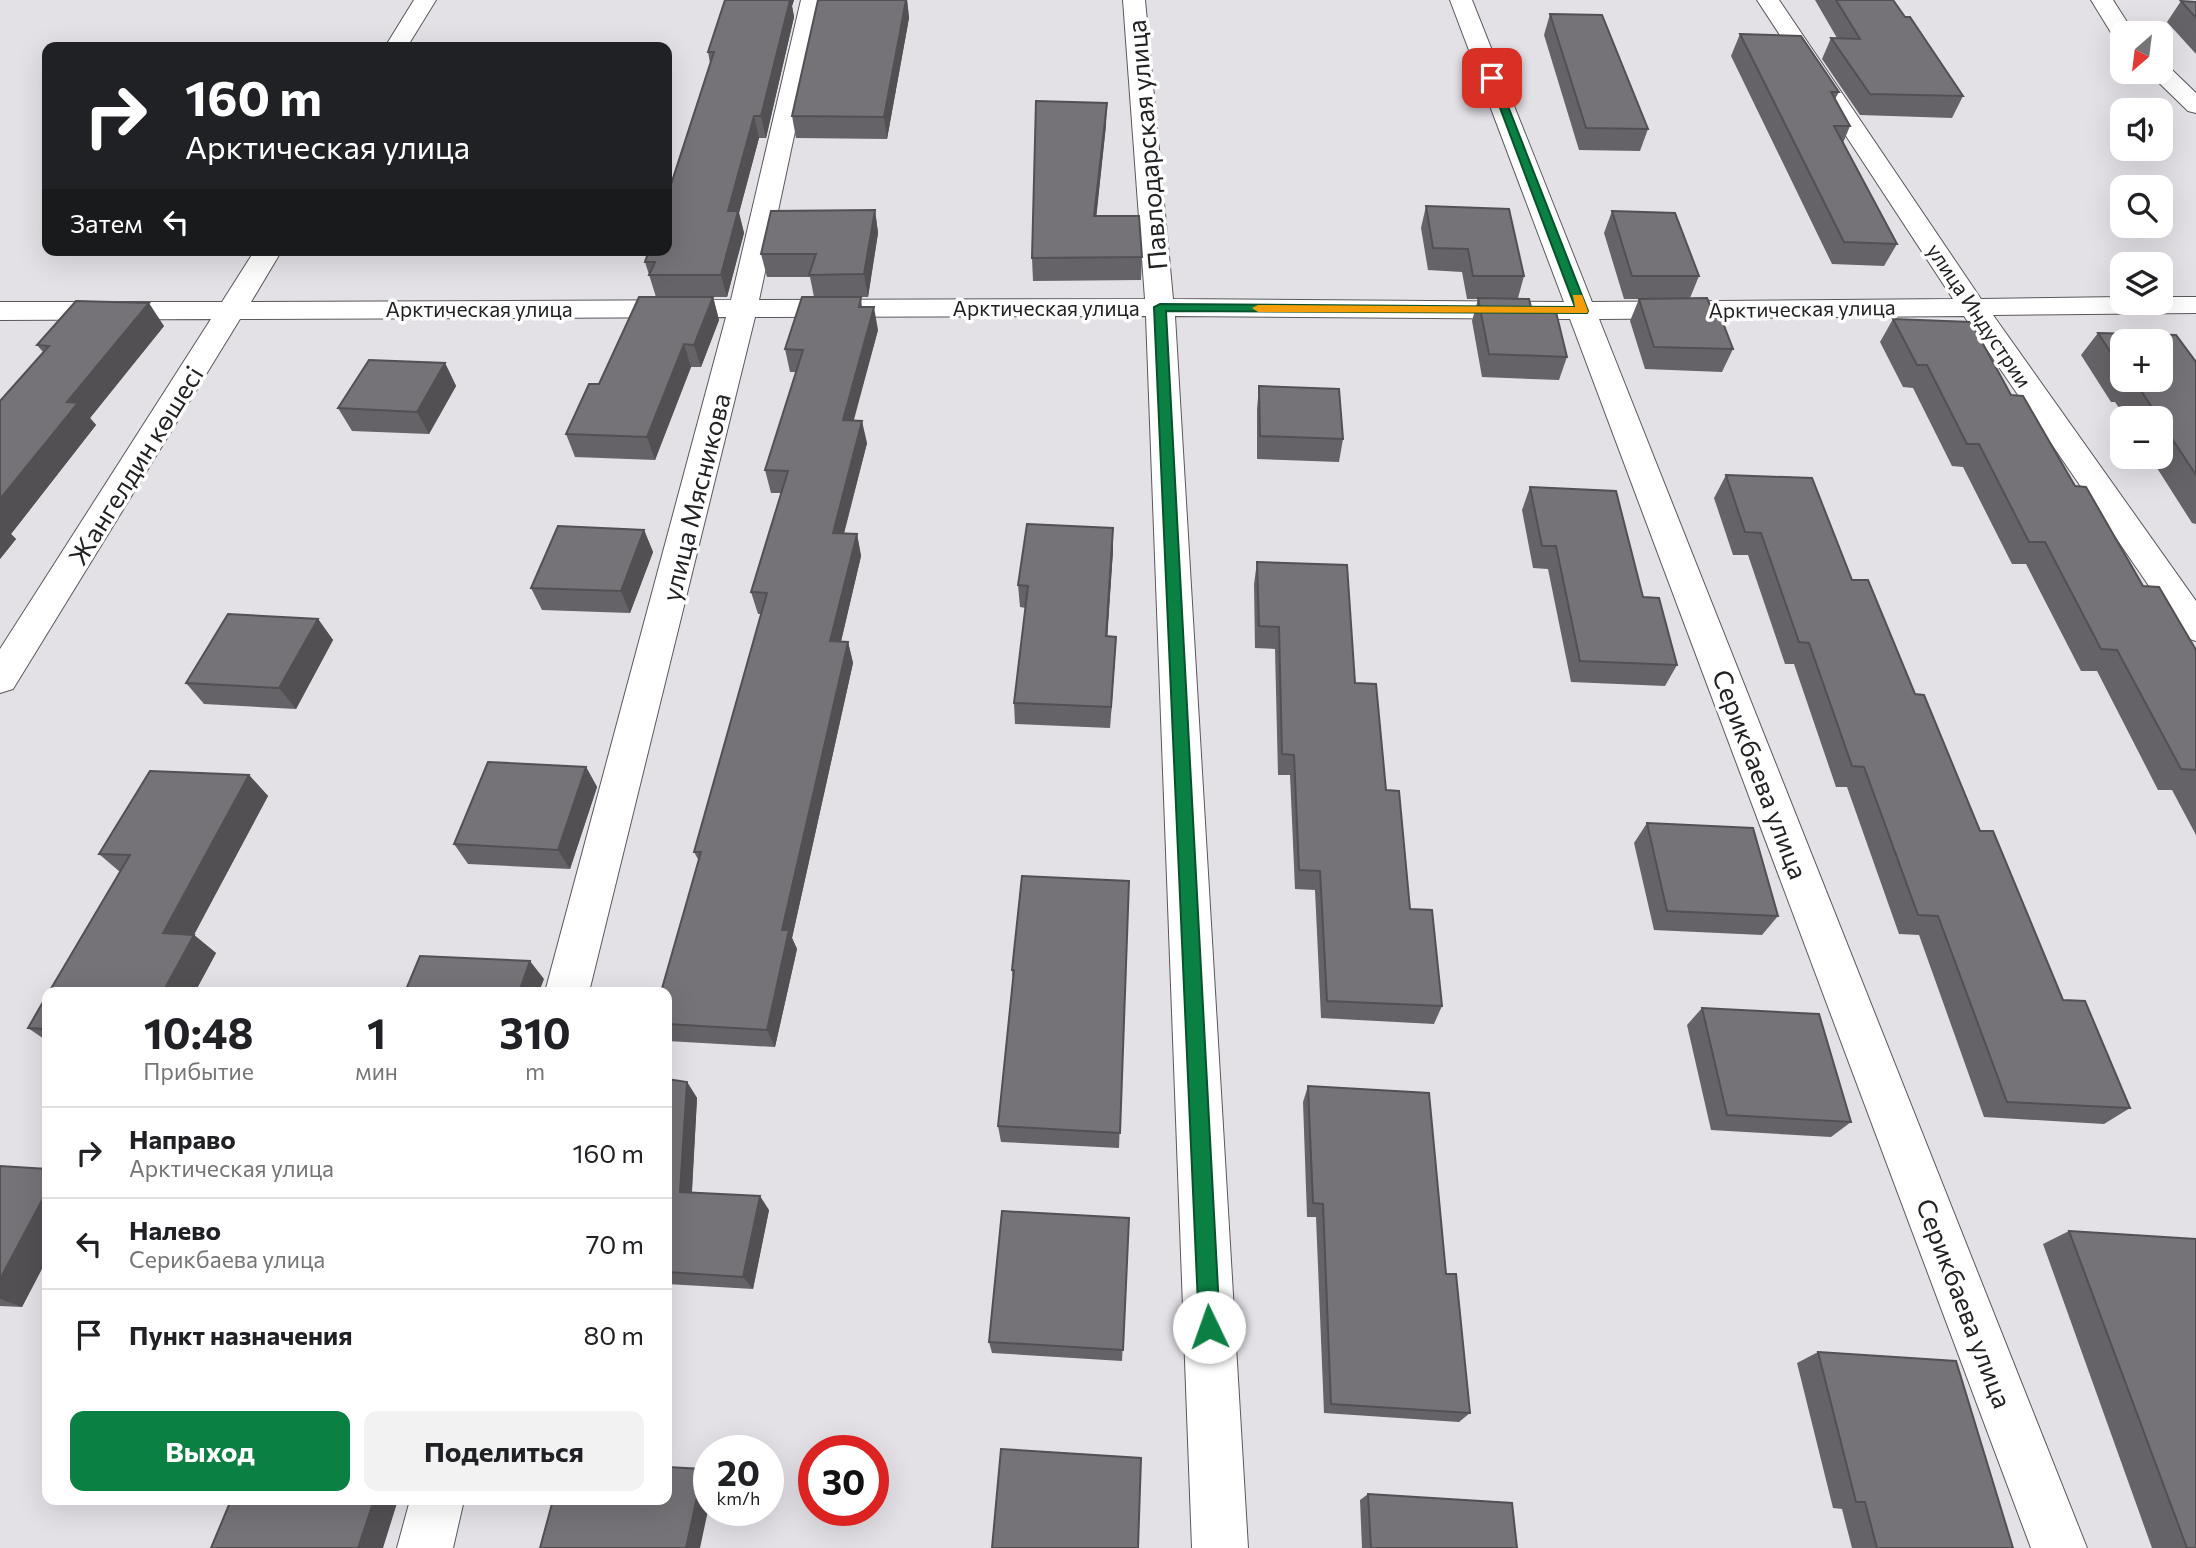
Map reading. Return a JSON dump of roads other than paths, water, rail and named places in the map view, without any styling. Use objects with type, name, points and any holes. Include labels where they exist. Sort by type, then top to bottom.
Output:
[{"type":"street","points":[[399,42],[425,0]]},
{"type":"street","name":"улица Мясникова","points":[[568,987],[743,308],[811,0]]},
{"type":"street","name":"Павлодарская улица","points":[[1134,0],[1160,307],[1220,1548]]},
{"type":"street","name":"Серикбаева улица","points":[[1461,0],[2059,1548]]},
{"type":"street","name":"улица Индустрии","points":[[1768,0],[1972,306],[2196,628]]},
{"type":"street","points":[[2102,0],[2115,21]]},
{"type":"street","points":[[2173,84],[2196,106]]},
{"type":"street","name":"Жангелдин көшесі","points":[[0,680],[265,256]]},
{"type":"street","name":"Арктическая улица","points":[[0,311],[1160,307],[1583,311],[2196,305]]},
{"type":"street","points":[[425,1548],[436,1505]]}]
